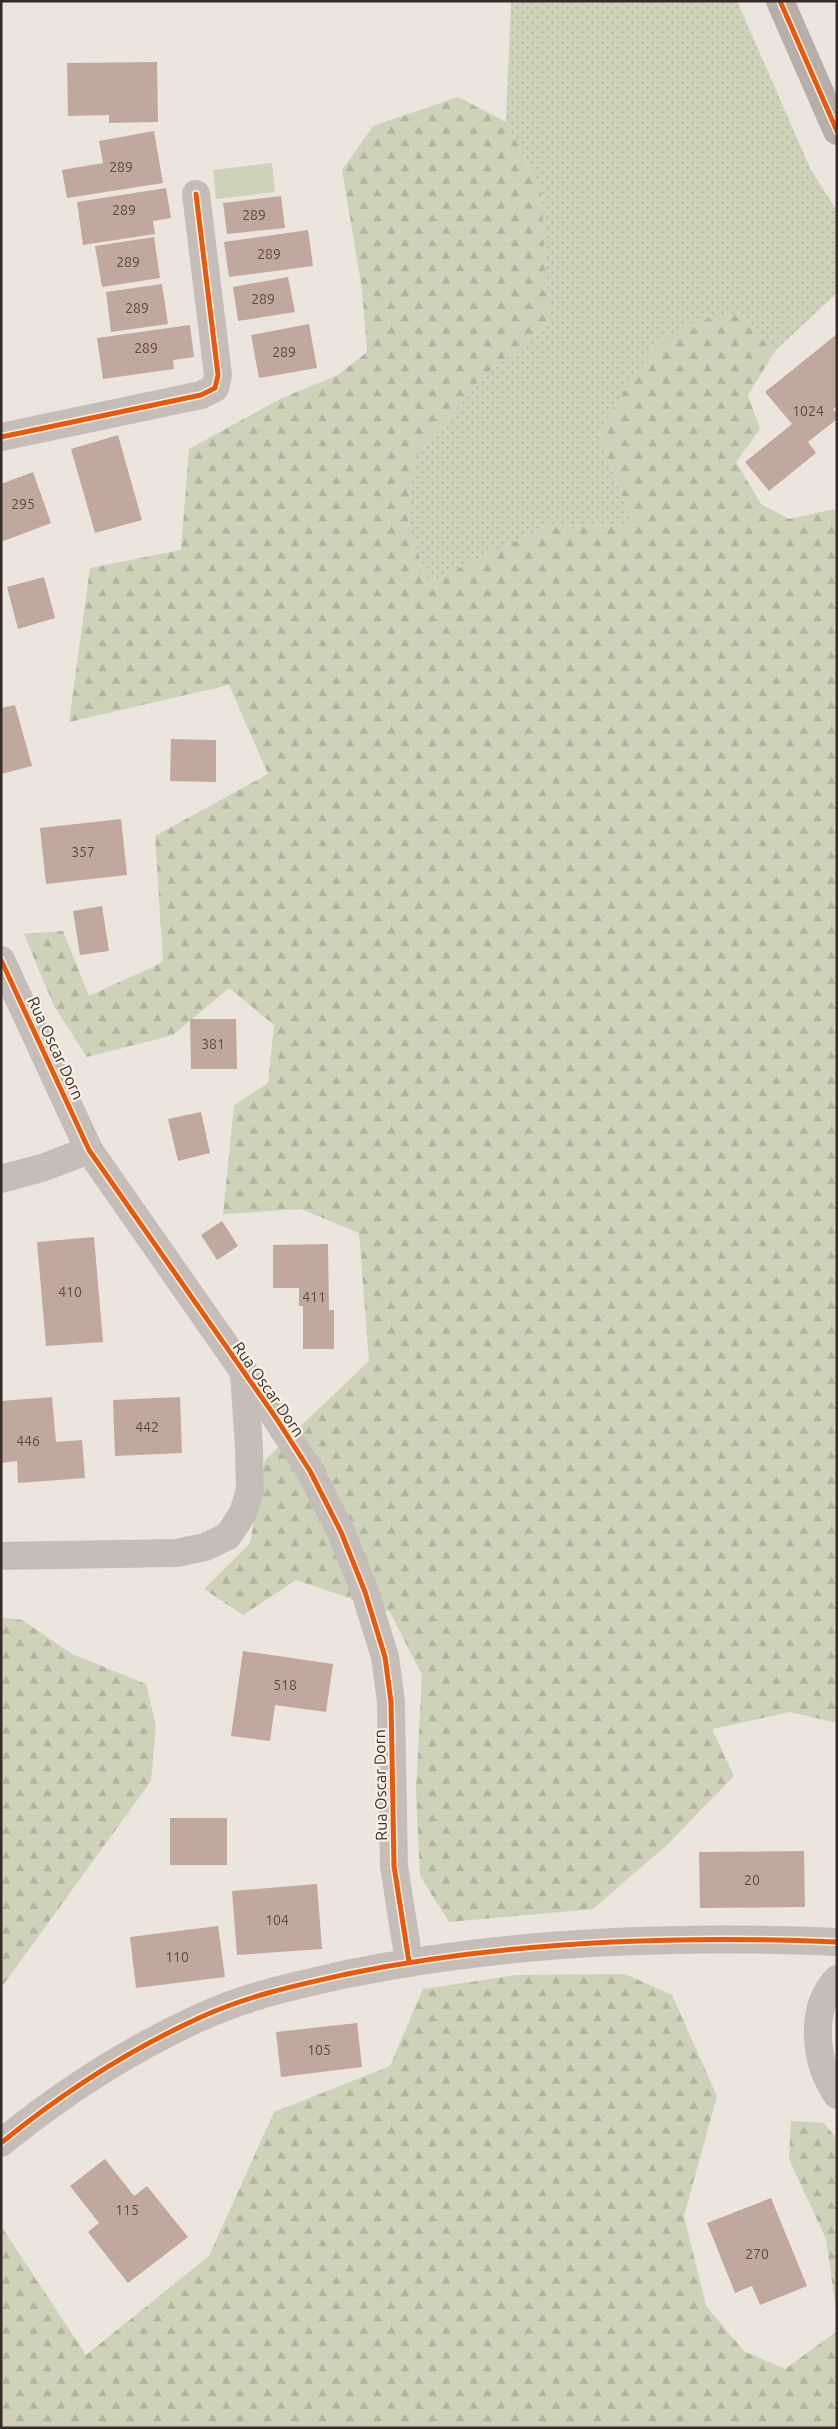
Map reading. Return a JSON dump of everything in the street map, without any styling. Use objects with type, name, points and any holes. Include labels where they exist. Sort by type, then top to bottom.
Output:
[{"type":"street","points":[[780,1],[837,131]]},
{"type":"street","points":[[1,437],[201,395],[215,388],[218,376],[196,194]]},
{"type":"street","name":"Rua Oscar Dorn","points":[[1,960],[89,1150],[244,1372],[310,1471],[341,1532],[365,1592],[385,1657],[391,1702],[394,1866],[409,1962]]},
{"type":"street","points":[[1,1179],[42,1168],[89,1150]]},
{"type":"street","points":[[1,1556],[176,1553],[205,1547],[228,1536],[244,1513],[250,1490],[244,1372]]},
{"type":"street","points":[[1,2143],[35,2115],[133,2052],[200,2017],[278,1989],[409,1962],[520,1948],[618,1941],[748,1938],[837,1942]]},
{"type":"street","points":[[837,1979],[832,1985],[818,2016],[818,2049],[828,2083],[837,2095]]},
{"type":"green space","points":[[511,1],[737,1],[811,170],[837,211],[837,293],[776,350],[740,312],[598,431],[633,526],[549,525],[428,583],[408,522],[414,459],[485,375],[549,324],[541,189],[506,122]]},
{"type":"green space","points":[[458,97],[506,122],[541,189],[549,324],[485,375],[414,459],[408,522],[428,583],[549,525],[633,526],[598,431],[653,348],[685,324],[740,312],[776,350],[748,395],[760,429],[736,462],[761,504],[789,519],[834,509],[837,513],[837,1723],[790,1712],[712,1729],[734,1776],[668,1844],[593,1909],[449,1922],[420,1876],[416,1791],[422,1675],[390,1612],[296,1580],[243,1615],[204,1589],[250,1543],[265,1460],[369,1361],[359,1233],[301,1209],[223,1214],[234,1105],[268,1083],[274,1025],[229,988],[173,1035],[87,1057],[54,1006],[24,934],[63,931],[89,996],[163,962],[155,836],[268,774],[229,685],[69,722],[90,568],[181,550],[189,449],[282,398],[338,375],[367,352],[362,289],[342,170],[373,126]]},
{"type":"green space","points":[[272,163],[275,192],[216,199],[213,170]]},
{"type":"green space","points":[[1,1617],[22,1620],[72,1654],[146,1684],[156,1726],[151,1781],[1,1988]]},
{"type":"green space","points":[[625,1974],[672,1995],[717,2096],[684,2216],[706,2306],[744,2351],[785,2369],[837,2331],[837,2428],[1,2428],[1,2226],[86,2355],[209,2256],[274,2112],[390,2066],[423,1989],[517,1975]]},
{"type":"green space","points":[[791,2121],[824,2123],[837,2139],[837,2316],[826,2239],[789,2159]]},
{"type":"building","points":[[157,62],[158,122],[109,123],[109,115],[68,116],[67,63]]},
{"type":"building","points":[[154,131],[163,183],[67,198],[62,170],[103,163],[99,141]]},
{"type":"building","points":[[166,188],[171,218],[153,221],[155,234],[83,245],[77,202]]},
{"type":"building","points":[[281,196],[285,228],[227,234],[223,203]]},
{"type":"building","points":[[308,230],[313,266],[229,277],[224,242]]},
{"type":"building","points":[[154,237],[160,278],[102,287],[95,246]]},
{"type":"building","points":[[288,277],[295,312],[238,321],[233,287]]},
{"type":"building","points":[[162,284],[168,324],[111,332],[106,292]]},
{"type":"building","points":[[309,324],[317,368],[259,378],[251,335]]},
{"type":"building","points":[[190,325],[194,357],[173,360],[174,369],[103,379],[97,338]]},
{"type":"building","points":[[837,334],[837,406],[833,409],[837,414],[837,419],[808,442],[816,453],[769,491],[745,462],[792,424],[765,392]]},
{"type":"building","points":[[118,435],[142,520],[95,533],[71,449]]},
{"type":"building","points":[[33,472],[51,523],[1,542],[1,484]]},
{"type":"building","points":[[44,577],[55,618],[18,629],[7,587]]},
{"type":"building","points":[[15,705],[32,766],[1,774],[1,708]]},
{"type":"building","points":[[171,739],[216,740],[216,782],[170,781]]},
{"type":"building","points":[[121,819],[127,875],[46,884],[40,828]]},
{"type":"building","points":[[102,906],[109,951],[80,955],[73,911]]},
{"type":"building","points":[[190,1019],[236,1019],[237,1069],[191,1069]]},
{"type":"building","points":[[201,1112],[210,1153],[178,1161],[168,1119]]},
{"type":"building","points":[[222,1221],[238,1246],[217,1260],[201,1235]]},
{"type":"building","points":[[94,1237],[103,1342],[46,1346],[37,1242]]},
{"type":"building","points":[[328,1244],[329,1310],[334,1310],[334,1349],[303,1349],[303,1306],[299,1306],[299,1288],[273,1288],[273,1245]]},
{"type":"building","points":[[52,1397],[56,1442],[82,1440],[85,1478],[18,1483],[17,1461],[1,1463],[1,1401]]},
{"type":"building","points":[[180,1397],[182,1453],[115,1456],[113,1400]]},
{"type":"building","points":[[243,1651],[333,1664],[326,1712],[275,1705],[270,1741],[231,1736]]},
{"type":"building","points":[[170,1818],[227,1818],[227,1865],[170,1865]]},
{"type":"building","points":[[804,1851],[805,1907],[700,1908],[699,1852]]},
{"type":"building","points":[[317,1884],[322,1949],[237,1955],[232,1891]]},
{"type":"building","points":[[218,1926],[225,1977],[136,1988],[130,1937]]},
{"type":"building","points":[[357,2023],[362,2067],[281,2077],[276,2032]]},
{"type":"building","points":[[105,2159],[134,2196],[147,2186],[188,2237],[128,2283],[88,2232],[99,2223],[70,2186]]},
{"type":"building","points":[[771,2198],[807,2286],[760,2305],[752,2286],[735,2293],[707,2223]]},
{"type":"cycle path","points":[[780,1],[837,131]]},
{"type":"cycle path","points":[[1,437],[201,395],[215,388],[218,375],[196,194]]},
{"type":"cycle path","points":[[1,960],[89,1150],[276,1418],[310,1471],[341,1532],[365,1592],[385,1657],[391,1702],[394,1866],[409,1962]]},
{"type":"cycle path","points":[[1,2143],[72,2090],[147,2044],[199,2018],[235,2003],[309,1982],[408,1963],[468,1954],[591,1943],[714,1939],[837,1942]]}]
